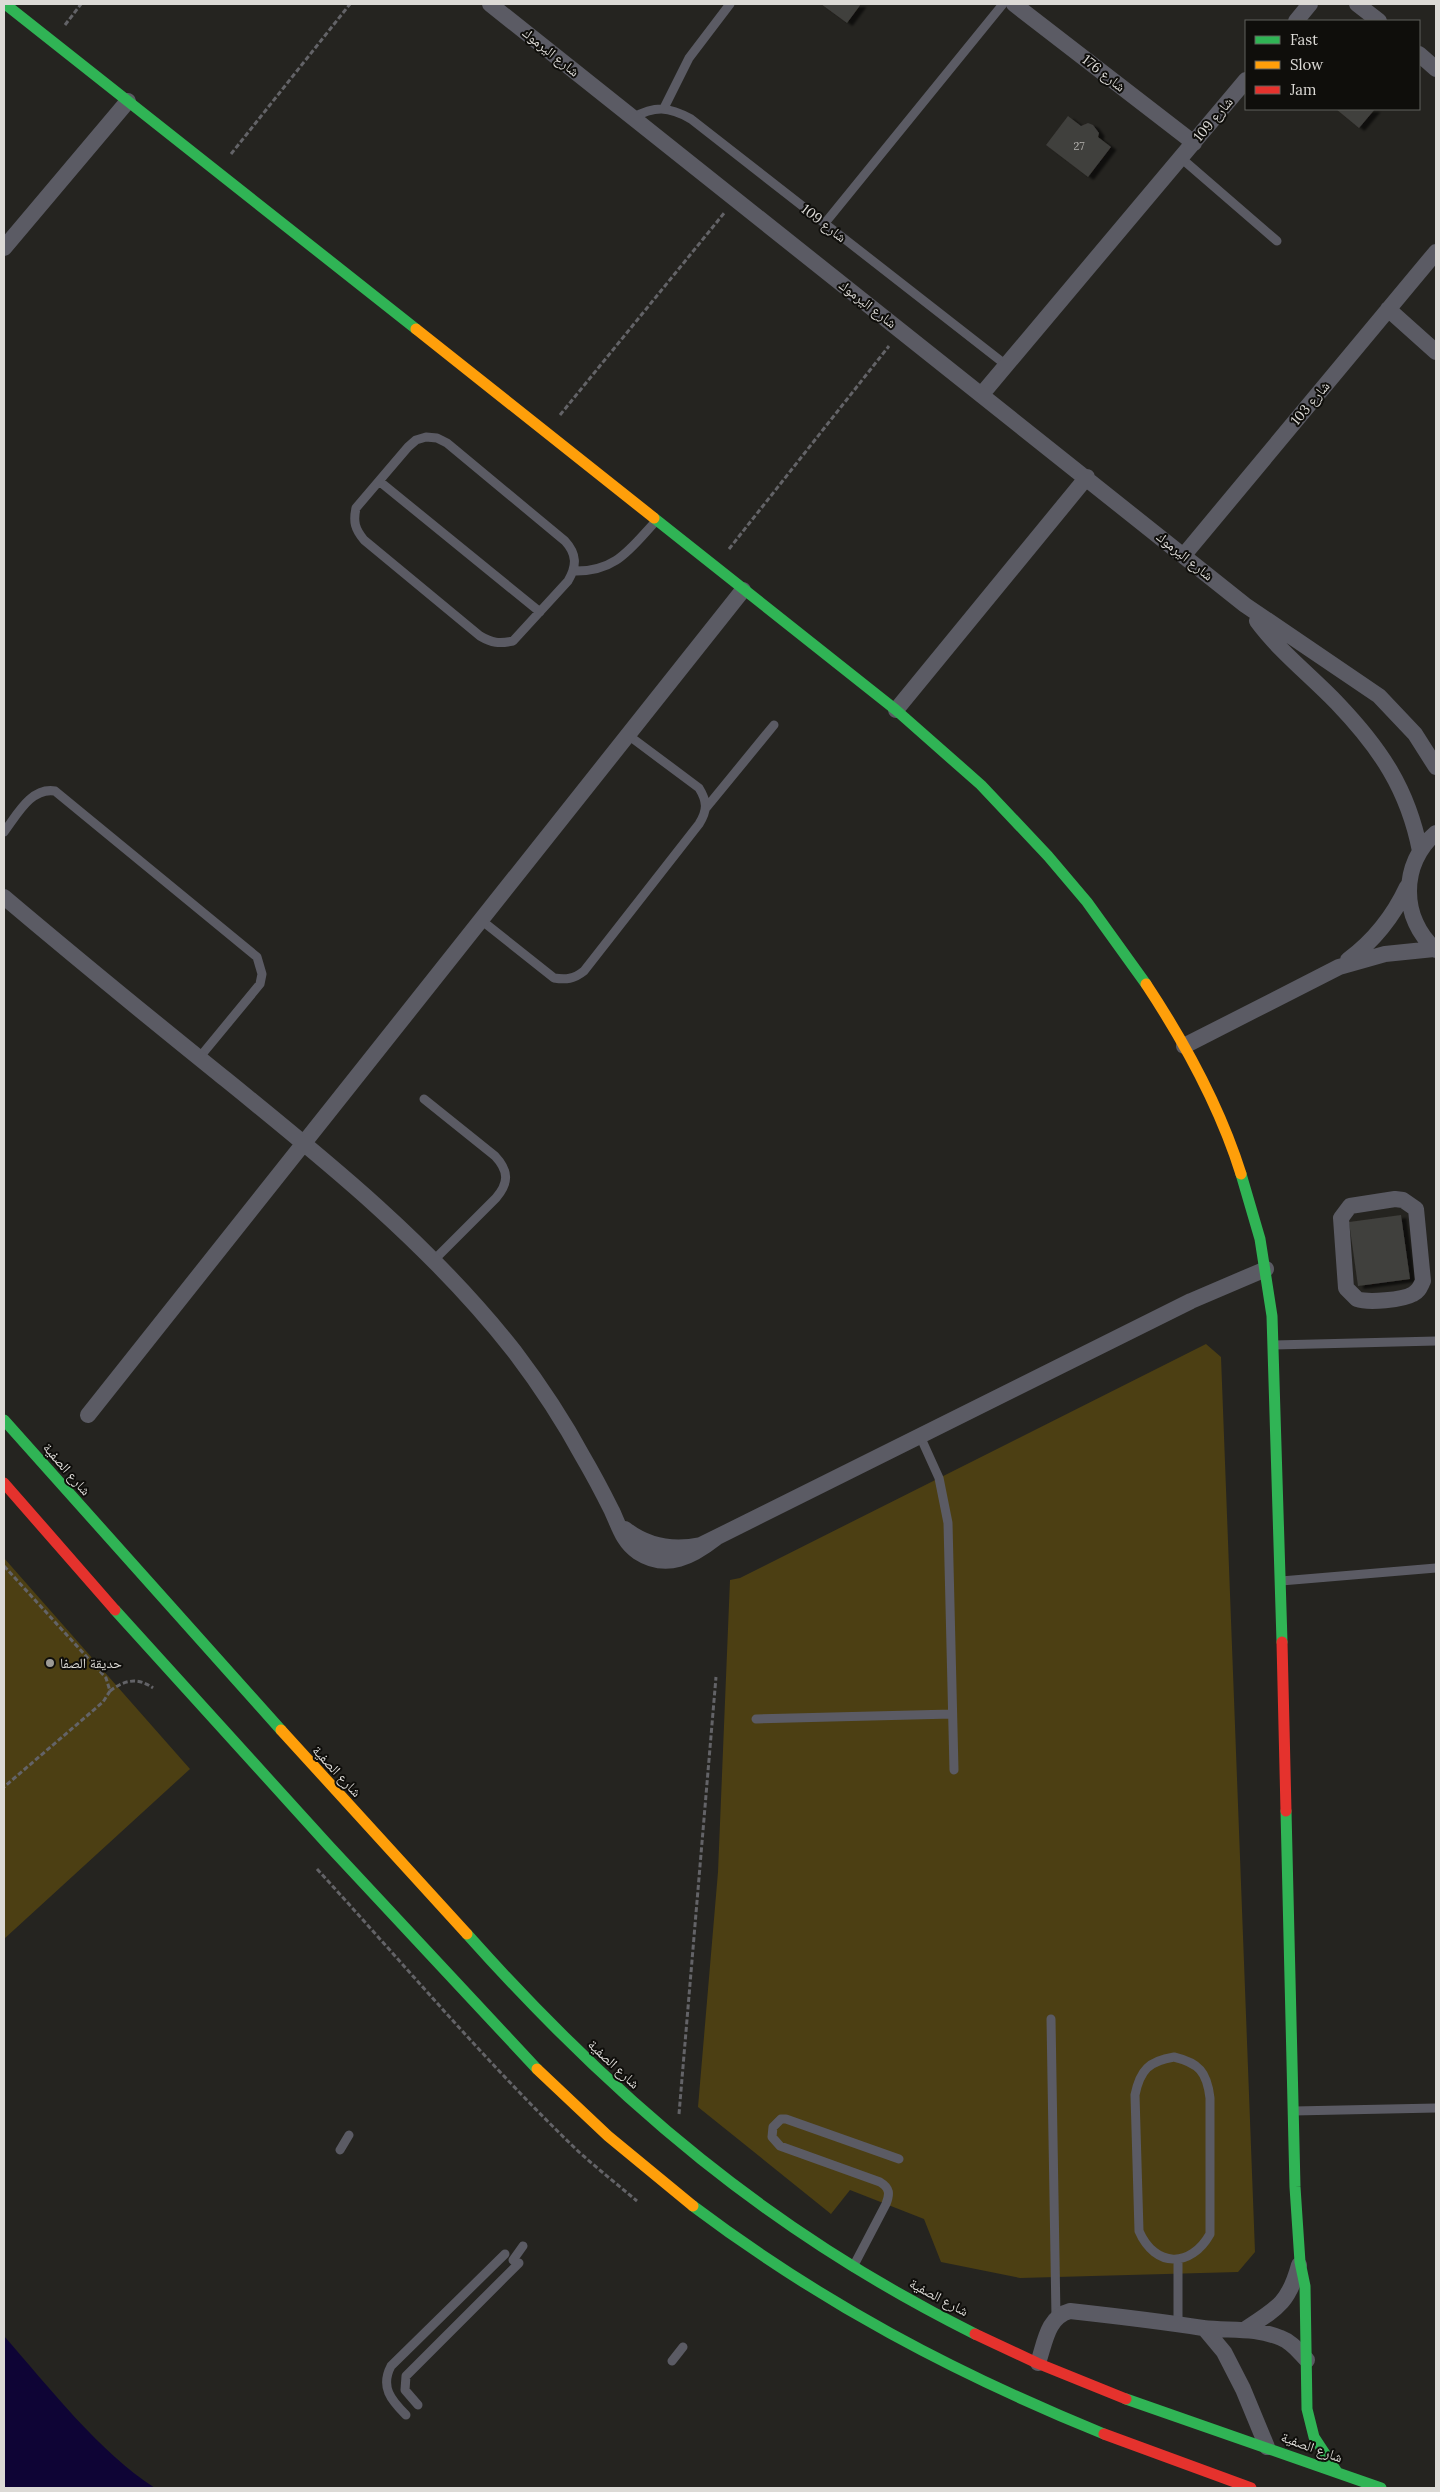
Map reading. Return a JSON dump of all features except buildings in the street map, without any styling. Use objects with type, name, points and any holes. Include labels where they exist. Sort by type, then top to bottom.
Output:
[{"type":"main road","points":[[5,4],[896,710],[953,759],[1006,810],[1056,865],[1103,922],[1184,1046],[1226,1131],[1256,1222],[1266,1269],[1274,1345],[1295,2186],[1300,2262],[1305,2286],[1307,2409],[1309,2423],[1321,2449],[1337,2472]]},
{"type":"main road","name":"شارع الصفية","points":[[4,1420],[244,1692],[538,2011],[608,2081],[757,2209],[913,2302],[1038,2363],[1131,2400],[1381,2488]]},
{"type":"main road","points":[[4,1483],[209,1715],[515,2047],[569,2101],[626,2152],[740,2241],[834,2302],[909,2345],[988,2385],[1153,2454],[1251,2488]]},
{"type":"main road","points":[[740,2241],[741,2224]]},
{"type":"street","name":"شارع اليرموك","points":[[490,4],[1087,477],[1245,605],[1379,696],[1415,734],[1436,767]]},
{"type":"street","name":"شارع 176","points":[[1014,4],[1194,143]]},
{"type":"street","points":[[1297,20],[1310,4]]},
{"type":"street","points":[[1357,4],[1378,20]]},
{"type":"street","points":[[1420,55],[1436,69]]},
{"type":"street","name":"شارع 109","points":[[982,394],[1245,81]]},
{"type":"street","points":[[4,248],[128,101]]},
{"type":"street","name":"شارع 103","points":[[1184,555],[1436,252]]},
{"type":"street","points":[[1388,309],[1436,352]]},
{"type":"street","points":[[896,710],[1087,477]]},
{"type":"street","points":[[88,1415],[743,590]]},
{"type":"street","name":"شارع اليرموك","points":[[1245,605],[1284,652],[1336,702],[1359,728],[1389,768],[1404,794],[1414,823],[1420,851]]},
{"type":"street","points":[[1184,1046],[1339,967],[1361,951],[1380,932],[1397,909],[1408,885],[1412,867],[1420,851],[1436,833]]},
{"type":"street","points":[[1408,885],[1409,902],[1414,920],[1422,936],[1435,949]]},
{"type":"street","points":[[4,898],[303,1142],[435,1259],[515,1353],[551,1403],[583,1456],[616,1520],[620,1532],[638,1552],[650,1558],[663,1561],[689,1557],[716,1538],[920,1436],[1191,1301],[1266,1269]]},
{"type":"street","points":[[1339,967],[1386,954],[1435,949]]},
{"type":"street","points":[[1403,1200],[1416,1209],[1428,1249],[1423,1281],[1413,1295],[1372,1301],[1357,1299],[1346,1288],[1341,1218],[1350,1206],[1403,1200]]},
{"type":"street","points":[[1247,2328],[1284,2301],[1291,2292],[1300,2262]]},
{"type":"street","points":[[1038,2363],[1051,2325],[1056,2317],[1070,2311],[1178,2322],[1204,2328],[1247,2328],[1282,2338],[1294,2346],[1307,2360]]},
{"type":"street","points":[[1204,2328],[1224,2352],[1244,2389],[1267,2447]]},
{"type":"lane","points":[[632,118],[647,110],[664,108],[688,58],[730,4]]},
{"type":"lane","points":[[825,223],[1003,4]]},
{"type":"lane","name":"شارع 109","points":[[664,108],[678,112],[691,119],[1006,365]]},
{"type":"lane","points":[[1181,158],[1278,241]]},
{"type":"lane","points":[[426,437],[437,438],[447,443],[566,540],[573,549],[576,560],[574,571],[540,612],[512,641],[501,644],[490,642],[480,636],[364,540],[356,531],[354,520],[356,508],[379,481],[416,440],[426,437]]},
{"type":"lane","points":[[379,481],[540,612]]},
{"type":"lane","points":[[574,571],[594,570],[613,564],[624,556],[656,521]]},
{"type":"lane","points":[[481,920],[554,978],[564,980],[575,977],[584,971],[699,824],[706,808],[774,725]]},
{"type":"lane","points":[[628,735],[699,788],[704,797],[706,808]]},
{"type":"lane","points":[[4,832],[37,792],[55,791],[258,957],[262,974],[260,984],[199,1058]]},
{"type":"lane","points":[[424,1099],[495,1156],[503,1165],[507,1177],[504,1188],[496,1198],[435,1259]]},
{"type":"lane","points":[[1274,1345],[1436,1341]]},
{"type":"lane","points":[[920,1436],[939,1478],[948,1523],[954,1770]]},
{"type":"lane","points":[[1281,1581],[1436,1568]]},
{"type":"lane","points":[[756,1719],[952,1714]]},
{"type":"lane","points":[[1051,2019],[1056,2317]]},
{"type":"lane","points":[[1174,2057],[1189,2061],[1201,2070],[1209,2082],[1210,2098],[1210,2234],[1203,2247],[1192,2256],[1178,2260],[1165,2258],[1153,2253],[1144,2243],[1139,2231],[1135,2095],[1138,2080],[1146,2068],[1159,2060],[1174,2057]]},
{"type":"lane","points":[[1294,2111],[1436,2108]]},
{"type":"lane","points":[[852,2267],[886,2204],[890,2195],[888,2189],[880,2182],[780,2146],[772,2138],[773,2127],[776,2122],[786,2119],[898,2159]]},
{"type":"lane","points":[[340,2150],[349,2135]]},
{"type":"lane","points":[[418,2405],[405,2390],[406,2376],[516,2261],[523,2246]]},
{"type":"lane","points":[[406,2415],[394,2403],[386,2389],[387,2373],[391,2366],[505,2254]]},
{"type":"lane","points":[[1178,2260],[1178,2322]]},
{"type":"lane","points":[[672,2361],[683,2347]]},
{"type":"path","points":[[216,172],[350,4]]},
{"type":"path","points":[[546,433],[735,200]]},
{"type":"path","points":[[714,567],[901,330]]},
{"type":"path","points":[[4,1566],[106,1678],[110,1691]]},
{"type":"path","points":[[677,2140],[716,1677]]},
{"type":"path","points":[[4,1787],[103,1702],[110,1691],[125,1682],[136,1680],[146,1683],[155,1690]]},
{"type":"path","points":[[312,1864],[427,1993],[526,2098],[581,2154],[637,2201]]},
{"type":"shaded area","points":[[1206,1344],[1221,1357],[1255,2252],[1238,2272],[1020,2278],[941,2262],[924,2219],[850,2190],[831,2214],[698,2107],[718,1872],[730,1580],[740,1578]]},
{"type":"shaded area","name":"حديقة الصفا","points":[[4,1558],[190,1769],[4,1939]]},
{"type":"shaded area","points":[[4,2336],[75,2418],[114,2457],[155,2488],[4,2488]]},
{"type":"traffic: fast","points":[[5,4],[416,329]]},
{"type":"traffic: fast","points":[[654,518],[896,710],[981,785],[1048,856],[1087,902],[1146,984]]},
{"type":"traffic: fast","points":[[1241,1174],[1260,1239],[1272,1316],[1282,1642]]},
{"type":"traffic: fast","points":[[4,1420],[281,1730]]},
{"type":"traffic: fast","points":[[115,1610],[329,1846],[537,2069]]},
{"type":"traffic: fast","points":[[1286,1811],[1295,2187],[1300,2262],[1305,2286],[1307,2409],[1314,2437],[1337,2472]]},
{"type":"traffic: fast","points":[[467,1934],[581,2053],[640,2108],[701,2159],[831,2253],[901,2295],[975,2334]]},
{"type":"traffic: fast","points":[[693,2206],[791,2274],[891,2334],[995,2386],[1104,2434]]},
{"type":"traffic: fast","points":[[1126,2399],[1381,2488]]},
{"type":"traffic: slow","points":[[416,329],[654,518]]},
{"type":"traffic: slow","points":[[1146,984],[1188,1052],[1223,1124],[1241,1174]]},
{"type":"traffic: slow","points":[[281,1730],[467,1934]]},
{"type":"traffic: slow","points":[[537,2069],[608,2136],[693,2206]]},
{"type":"traffic: jam","points":[[4,1483],[115,1610]]},
{"type":"traffic: jam","points":[[1282,1642],[1286,1811]]},
{"type":"traffic: jam","points":[[975,2334],[1037,2363],[1126,2399]]},
{"type":"traffic: jam","points":[[1104,2434],[1251,2488]]},
{"type":"place","name":"حديقة الصفا","points":[[50,1663]]}]
